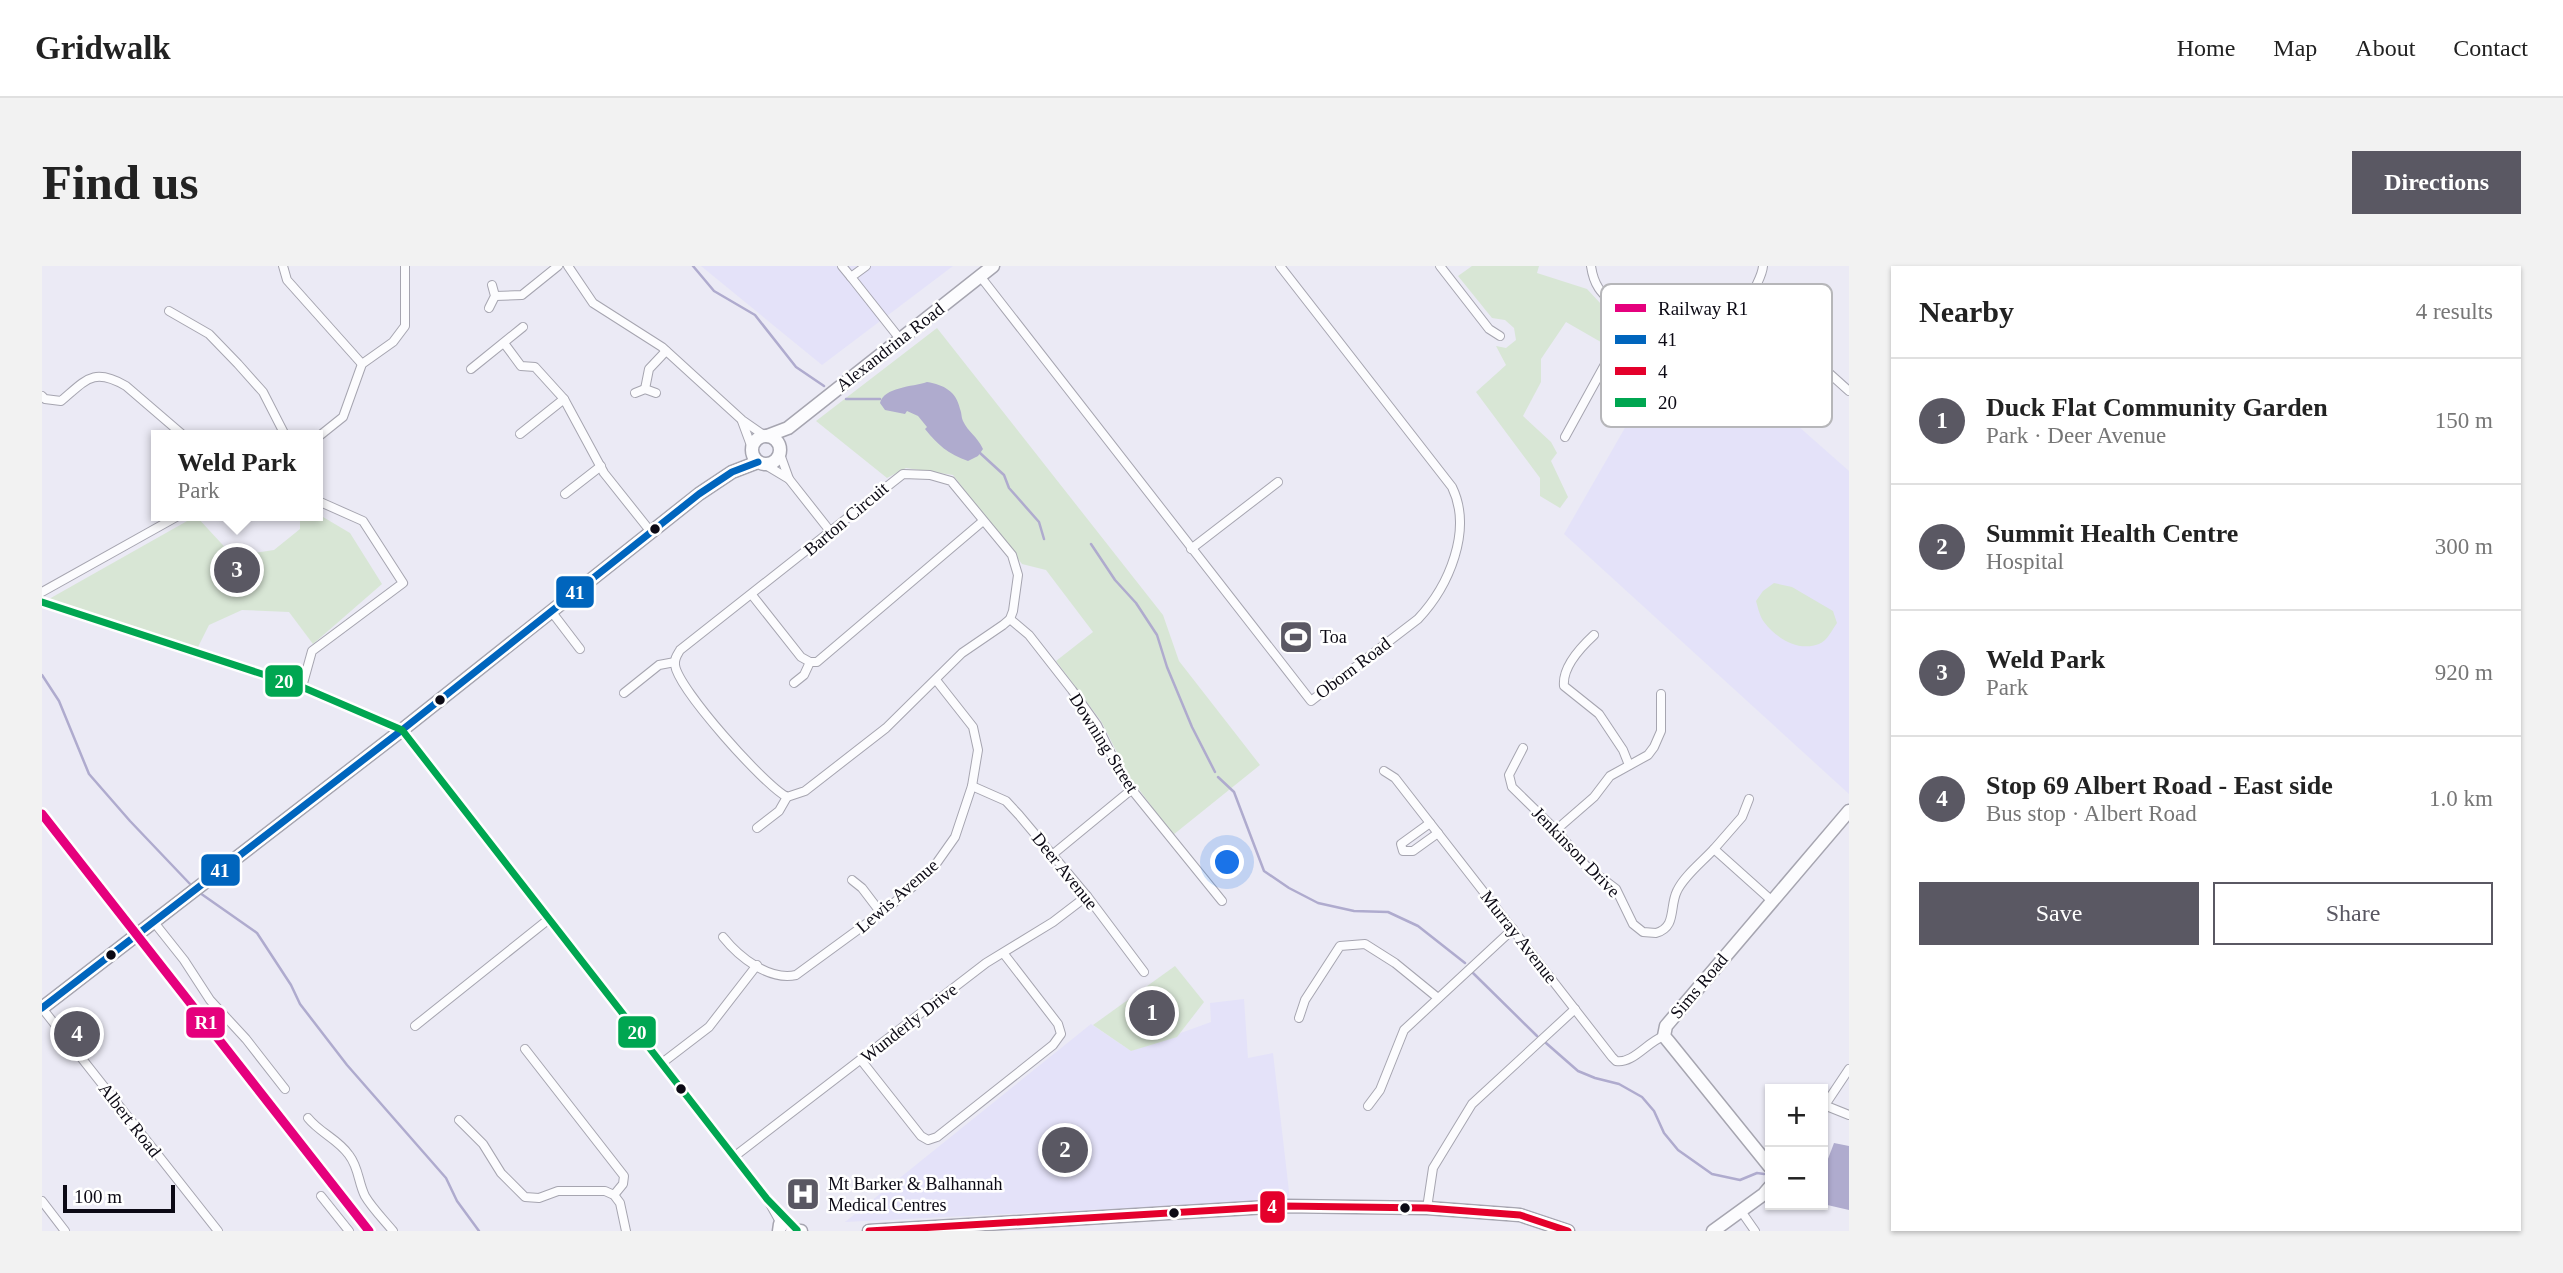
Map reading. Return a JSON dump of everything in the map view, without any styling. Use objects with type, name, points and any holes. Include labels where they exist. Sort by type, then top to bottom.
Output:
[{"type":"main road","name":"Alexandrina Road","points":[[766,436],[788,428],[993,266]]},
{"type":"main road","points":[[756,456],[774,462],[788,428]]},
{"type":"main road","points":[[756,456],[755,441],[766,436],[778,442],[780,452]]},
{"type":"main road","points":[[42,1008],[402,730],[699,494],[756,456]]},
{"type":"main road","name":"Sims Road","points":[[1765,1161],[1664,1036],[1666,1026],[1849,811]]},
{"type":"main road","points":[[1713,1231],[1765,1193]]},
{"type":"main road","points":[[869,1231],[1051,1225],[1284,1206],[1427,1208],[1520,1215],[1568,1231]]},
{"type":"street","points":[[283,266],[287,280],[362,365]]},
{"type":"street","points":[[323,432],[343,417],[362,365],[393,342],[405,326],[405,266]]},
{"type":"street","points":[[495,296],[522,295],[558,266]]},
{"type":"street","points":[[568,266],[593,303],[666,351],[742,419],[766,436]]},
{"type":"street","points":[[842,266],[900,339]]},
{"type":"street","points":[[851,277],[866,266]]},
{"type":"street","name":"Oborn Road","points":[[980,276],[1311,701],[1419,619],[1438,595],[1451,565],[1461,526],[1459,502],[1452,487],[1280,266]]},
{"type":"street","points":[[1440,266],[1489,329],[1500,336]]},
{"type":"street","points":[[1591,266],[1593,279],[1601,294]]},
{"type":"street","points":[[1757,284],[1763,266]]},
{"type":"street","points":[[489,308],[495,296],[492,285]]},
{"type":"street","points":[[169,311],[209,334],[263,392],[282,430]]},
{"type":"street","points":[[471,369],[523,327]]},
{"type":"street","points":[[504,343],[521,366],[534,366],[564,398],[601,467],[651,532]]},
{"type":"street","points":[[645,389],[649,369],[666,351]]},
{"type":"street","points":[[1565,437],[1601,372]]},
{"type":"street","points":[[42,396],[45,399],[61,401],[95,376],[116,380],[177,430]]},
{"type":"street","points":[[1832,376],[1849,391]]},
{"type":"street","points":[[635,393],[645,389],[656,393]]},
{"type":"street","points":[[520,434],[564,398]]},
{"type":"street","points":[[742,419],[756,456],[789,479],[830,531]]},
{"type":"street","points":[[780,452],[789,479]]},
{"type":"street","points":[[565,494],[601,467]]},
{"type":"street","name":"Barton Circuit","points":[[675,662],[680,650],[896,478],[909,474],[948,480],[1012,555],[1017,567],[1015,598],[1010,619]]},
{"type":"street","points":[[1191,549],[1278,482]]},
{"type":"street","points":[[302,687],[312,650],[403,583],[363,521],[323,504]]},
{"type":"street","points":[[42,592],[169,521]]},
{"type":"street","points":[[752,595],[801,657],[817,662],[983,521]]},
{"type":"street","points":[[42,602],[302,687],[402,730],[735,1156],[789,1230]]},
{"type":"street","points":[[551,611],[580,649]]},
{"type":"street","points":[[757,828],[779,811],[787,797],[805,791],[886,728],[962,653],[1010,619]]},
{"type":"street","name":"Downing Street","points":[[1010,619],[1029,635],[1097,725],[1116,766],[1132,790],[1222,901]]},
{"type":"street","points":[[1594,635],[1582,646],[1565,673],[1564,686],[1600,714],[1623,750],[1629,765]]},
{"type":"street","points":[[624,693],[659,665],[675,662],[678,672],[708,718],[734,748],[787,797]]},
{"type":"street","points":[[794,682],[804,675],[810,662]]},
{"type":"street","name":"Lewis Avenue","points":[[723,937],[732,948],[757,965],[777,975],[796,975],[881,913],[940,861],[955,837],[972,786],[978,750],[973,727],[936,680]]},
{"type":"street","points":[[1556,830],[1594,797],[1610,776],[1648,755],[1658,741],[1662,714],[1661,694]]},
{"type":"street","name":"Jenkinson Drive","points":[[1522,748],[1508,781],[1512,787],[1556,830],[1587,867],[1616,889],[1633,924],[1650,933],[1660,933],[1666,927],[1672,916],[1676,892],[1714,849]]},
{"type":"street","name":"Murray Avenue","points":[[1384,771],[1395,778],[1616,1061],[1630,1060],[1651,1041],[1664,1036]]},
{"type":"street","name":"Deer Avenue","points":[[972,786],[1006,801],[1087,896],[1144,972]]},
{"type":"street","points":[[1052,855],[1132,790]]},
{"type":"street","points":[[1749,799],[1742,817],[1714,849],[1771,900]]},
{"type":"street","points":[[1430,823],[1401,844],[1404,851],[1413,851],[1438,833]]},
{"type":"street","points":[[852,880],[862,888],[881,913]]},
{"type":"street","name":"Wunderly Drive","points":[[735,1156],[986,963],[1053,922],[1087,896]]},
{"type":"street","points":[[415,1026],[549,919]]},
{"type":"street","points":[[153,921],[184,960],[210,1000],[246,1038],[285,1089]]},
{"type":"street","points":[[1368,1106],[1380,1090],[1404,1030],[1513,929]]},
{"type":"street","points":[[1299,1018],[1305,1000],[1340,946],[1365,944],[1395,963],[1438,998]]},
{"type":"street","points":[[861,1060],[921,1136],[928,1140],[937,1137],[1053,1045],[1061,1034],[1058,1024],[1004,954]]},
{"type":"street","points":[[662,1063],[709,1027],[757,965]]},
{"type":"street","name":"Albert Road","points":[[42,1008],[218,1231]]},
{"type":"street","points":[[1427,1208],[1433,1168],[1472,1104],[1575,1009]]},
{"type":"street","points":[[525,1049],[624,1176],[624,1184],[614,1195]]},
{"type":"street","points":[[1828,1101],[1849,1069]]},
{"type":"street","points":[[1828,1108],[1849,1115]]},
{"type":"street","points":[[308,1118],[352,1158],[359,1170],[365,1195],[393,1231]]},
{"type":"street","points":[[459,1120],[483,1144],[501,1173],[525,1197],[539,1199],[558,1191],[605,1191],[614,1195],[622,1208],[626,1231]]},
{"type":"street","points":[[321,1196],[348,1231]]},
{"type":"street","points":[[768,1199],[789,1230]]},
{"type":"street","points":[[42,1201],[65,1231]]},
{"type":"street","points":[[1741,1211],[1755,1231]]},
{"type":"shaded area","points":[[701,266],[953,266],[822,365]]},
{"type":"shaded area","points":[[927,382],[944,387],[956,398],[963,421],[983,449],[978,456],[968,461],[955,455],[934,440],[918,416],[907,411],[905,414],[885,410],[880,403],[887,394],[899,388]]},
{"type":"shaded area","points":[[1625,427],[1799,427],[1849,471],[1849,794],[1564,534]]},
{"type":"shaded area","points":[[1244,999],[1248,1058],[1273,1053],[1290,1200],[845,1222],[1091,1024],[1131,1051],[1211,1022],[1210,1003]]},
{"type":"shaded area","points":[[1834,1143],[1849,1146],[1849,1210],[1828,1205],[1828,1159]]},
{"type":"green space","points":[[1472,266],[1539,266],[1537,273],[1587,289],[1601,304],[1601,342],[1566,322],[1541,359],[1541,382],[1523,416],[1551,442],[1557,453],[1551,461],[1568,497],[1560,508],[1540,496],[1540,478],[1476,392],[1506,365],[1496,346],[1506,348],[1516,340],[1514,328],[1505,320],[1492,318],[1458,276]]},
{"type":"green space","points":[[937,328],[1163,615],[1179,661],[1260,765],[1173,835],[1129,776],[1101,721],[1056,661],[1093,632],[1046,570],[1022,564],[953,475],[906,468],[887,478],[816,421]]},
{"type":"green space","points":[[323,517],[350,533],[382,584],[313,644],[289,612],[242,610],[209,625],[196,651],[65,608],[49,599],[187,521],[201,521],[233,556],[274,550],[300,529],[300,521],[323,521]]},
{"type":"green space","points":[[1774,583],[1792,587],[1833,611],[1837,623],[1824,640],[1811,646],[1796,645],[1769,628],[1761,618],[1756,601],[1763,591]]},
{"type":"green space","points":[[1175,966],[1204,1002],[1177,1037],[1131,1051],[1093,1025]]},
{"type":"waterway","points":[[693,266],[714,291],[755,315],[796,367],[824,386]]},
{"type":"waterway","points":[[846,399],[880,399]]},
{"type":"waterway","points":[[980,453],[1004,475],[1009,488],[1039,522],[1044,539]]},
{"type":"waterway","points":[[1091,544],[1157,635],[1192,727],[1215,772]]},
{"type":"waterway","points":[[42,675],[59,701],[89,774],[190,884]]},
{"type":"waterway","points":[[1218,777],[1234,792],[1264,871],[1318,903],[1354,911],[1388,912],[1418,926],[1465,963]]},
{"type":"waterway","points":[[200,893],[257,933],[291,985],[300,1004],[347,1065],[446,1178],[457,1201],[479,1231]]},
{"type":"waterway","points":[[1473,973],[1537,1036]]},
{"type":"waterway","points":[[1546,1043],[1578,1071],[1619,1084],[1642,1097],[1678,1150],[1712,1174],[1740,1180],[1757,1173],[1764,1174]]},
{"type":"rail line","name":"R1","points":[[42,814],[369,1231]]},
{"type":"transit line","name":"41","points":[[42,1008],[402,730],[699,494],[732,472],[758,462]]},
{"type":"transit line","name":"20","points":[[42,602],[302,687],[402,730],[767,1199],[797,1230]]},
{"type":"transit line","name":"4","points":[[869,1231],[1284,1206],[1427,1208],[1520,1215],[1568,1231]]},
{"type":"place","name":"Weld Park","points":[[237,570]]},
{"type":"place","name":"Toa","points":[[1296,637]]},
{"type":"place","name":"Duck Flat Community Garden","points":[[1152,1013]]},
{"type":"place","name":"Stop 69 Albert Road - East side","points":[[77,1034]]},
{"type":"place","name":"Summit Health Centre","points":[[1065,1150]]},
{"type":"place","name":"Mt Barker & Balhannah Medical Centres","points":[[803,1194]]}]
